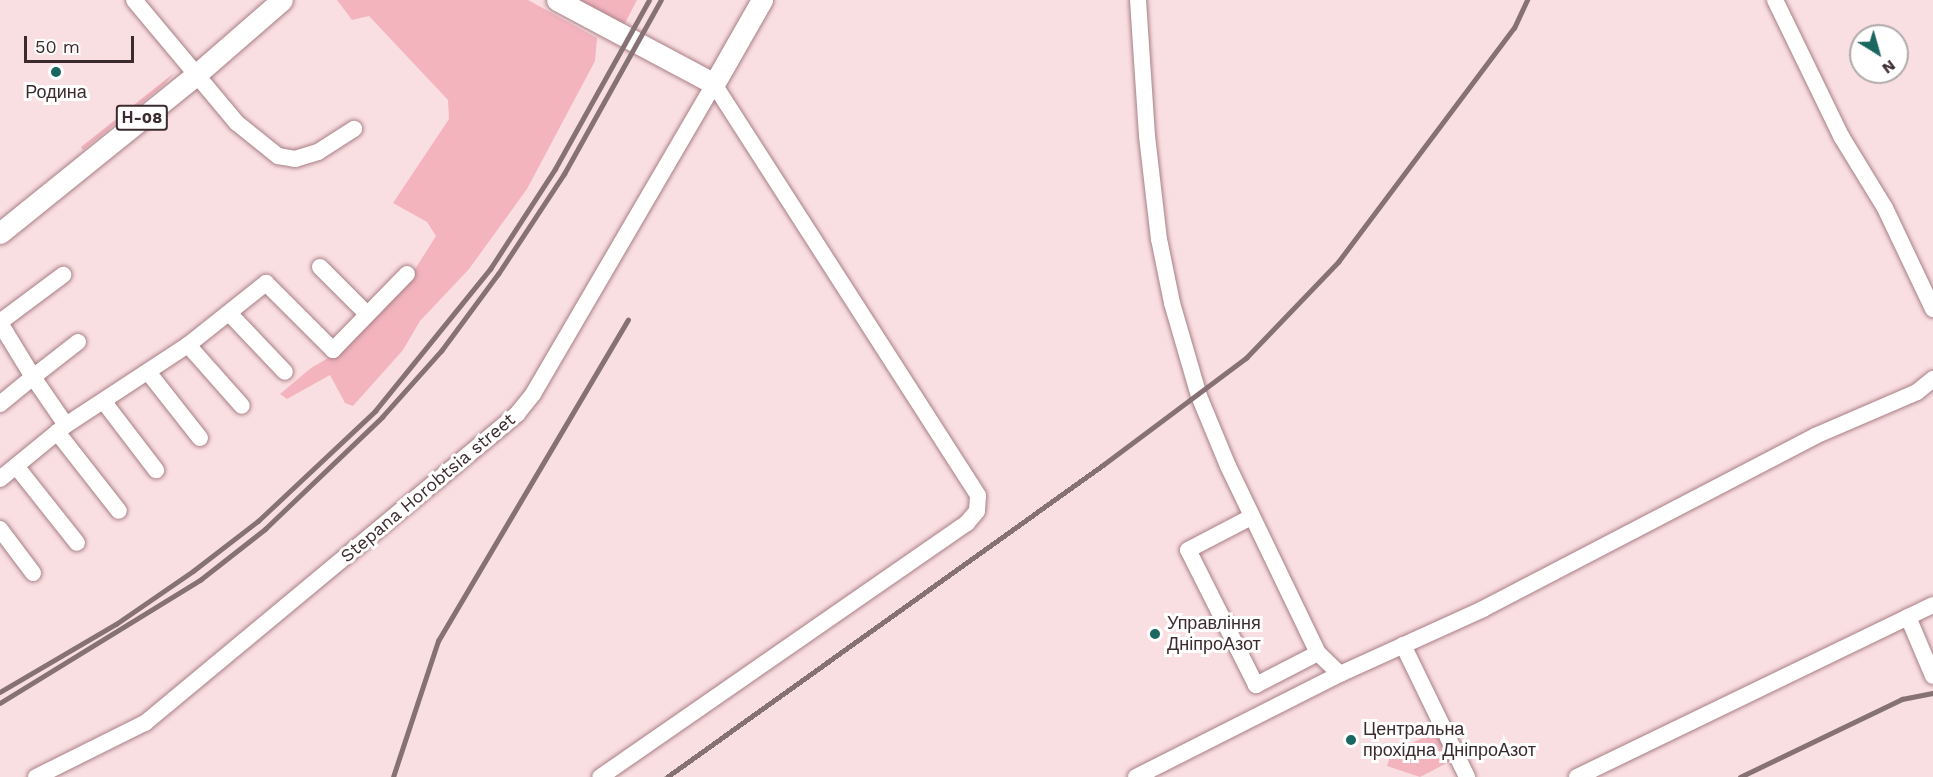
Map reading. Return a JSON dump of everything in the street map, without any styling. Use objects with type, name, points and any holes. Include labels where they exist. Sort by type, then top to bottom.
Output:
[{"type":"main road","name":"Н-08","points":[[0,232],[198,73],[282,0]]},
{"type":"main road","points":[[557,0],[714,84]]},
{"type":"main road","name":"Stepana Horobtsia street","points":[[714,84],[762,0]]},
{"type":"street","points":[[134,0],[198,73],[237,123],[278,156],[295,159],[318,152],[354,129]]},
{"type":"street","points":[[1138,0],[1147,136],[1159,239],[1172,303],[1199,396],[1251,517],[1318,653],[1340,674]]},
{"type":"street","points":[[1775,0],[1841,136],[1885,208],[1933,309]]},
{"type":"street","points":[[600,777],[967,523],[977,511],[978,496],[714,84]]},
{"type":"street","name":"Stepana Horobtsia street","points":[[36,777],[145,723],[518,414],[533,394],[714,84]]},
{"type":"street","points":[[320,267],[367,314]]},
{"type":"street","points":[[0,479],[61,428],[188,345],[266,284],[333,350],[407,274]]},
{"type":"street","points":[[63,275],[0,323],[61,428],[119,511]]},
{"type":"street","points":[[229,313],[285,372]]},
{"type":"street","points":[[0,404],[78,342]]},
{"type":"street","points":[[188,345],[242,406]]},
{"type":"street","points":[[148,372],[200,438]]},
{"type":"street","points":[[1136,777],[1340,674],[1483,609],[1815,436],[1917,392],[1933,379]]},
{"type":"street","points":[[104,402],[156,470]]},
{"type":"street","points":[[16,465],[77,543]]},
{"type":"street","points":[[1251,517],[1188,550],[1256,686],[1318,653]]},
{"type":"street","points":[[0,530],[33,573]]},
{"type":"street","points":[[1577,777],[1933,605]]},
{"type":"street","points":[[1908,617],[1933,676]]},
{"type":"street","points":[[1403,645],[1467,777]]},
{"type":"shaded area","points":[[337,0],[528,0],[597,38],[595,61],[527,189],[469,269],[420,321],[403,350],[353,406],[345,403],[330,375],[287,399],[280,394],[311,368],[335,354],[410,277],[436,236],[427,222],[393,203],[449,119],[448,100],[369,16],[352,20]]},
{"type":"shaded area","points":[[577,0],[637,0],[624,25]]},
{"type":"shaded area","points":[[174,73],[165,84],[83,150],[81,147]]},
{"type":"shaded area","points":[[1432,733],[1439,736],[1451,761],[1420,777],[1387,766],[1391,754]]},
{"type":"railway","points":[[0,692],[116,624],[193,571],[258,521],[375,411],[490,269],[555,169],[649,0]]},
{"type":"railway","points":[[0,703],[200,580],[265,529],[382,417],[441,351],[498,274],[564,174],[661,0]]},
{"type":"railway","points":[[667,777],[1103,465],[1246,358],[1338,262],[1514,28],[1527,0]]},
{"type":"railway","points":[[393,777],[438,641],[628,320]]},
{"type":"railway","points":[[1740,777],[1902,699],[1933,693]]},
{"type":"place","name":"Родина","points":[[56,72]]},
{"type":"place","name":"Управління ДніпроАзот","points":[[1155,634]]},
{"type":"place","name":"Центральна прохідна ДніпроАзот","points":[[1351,740]]}]
